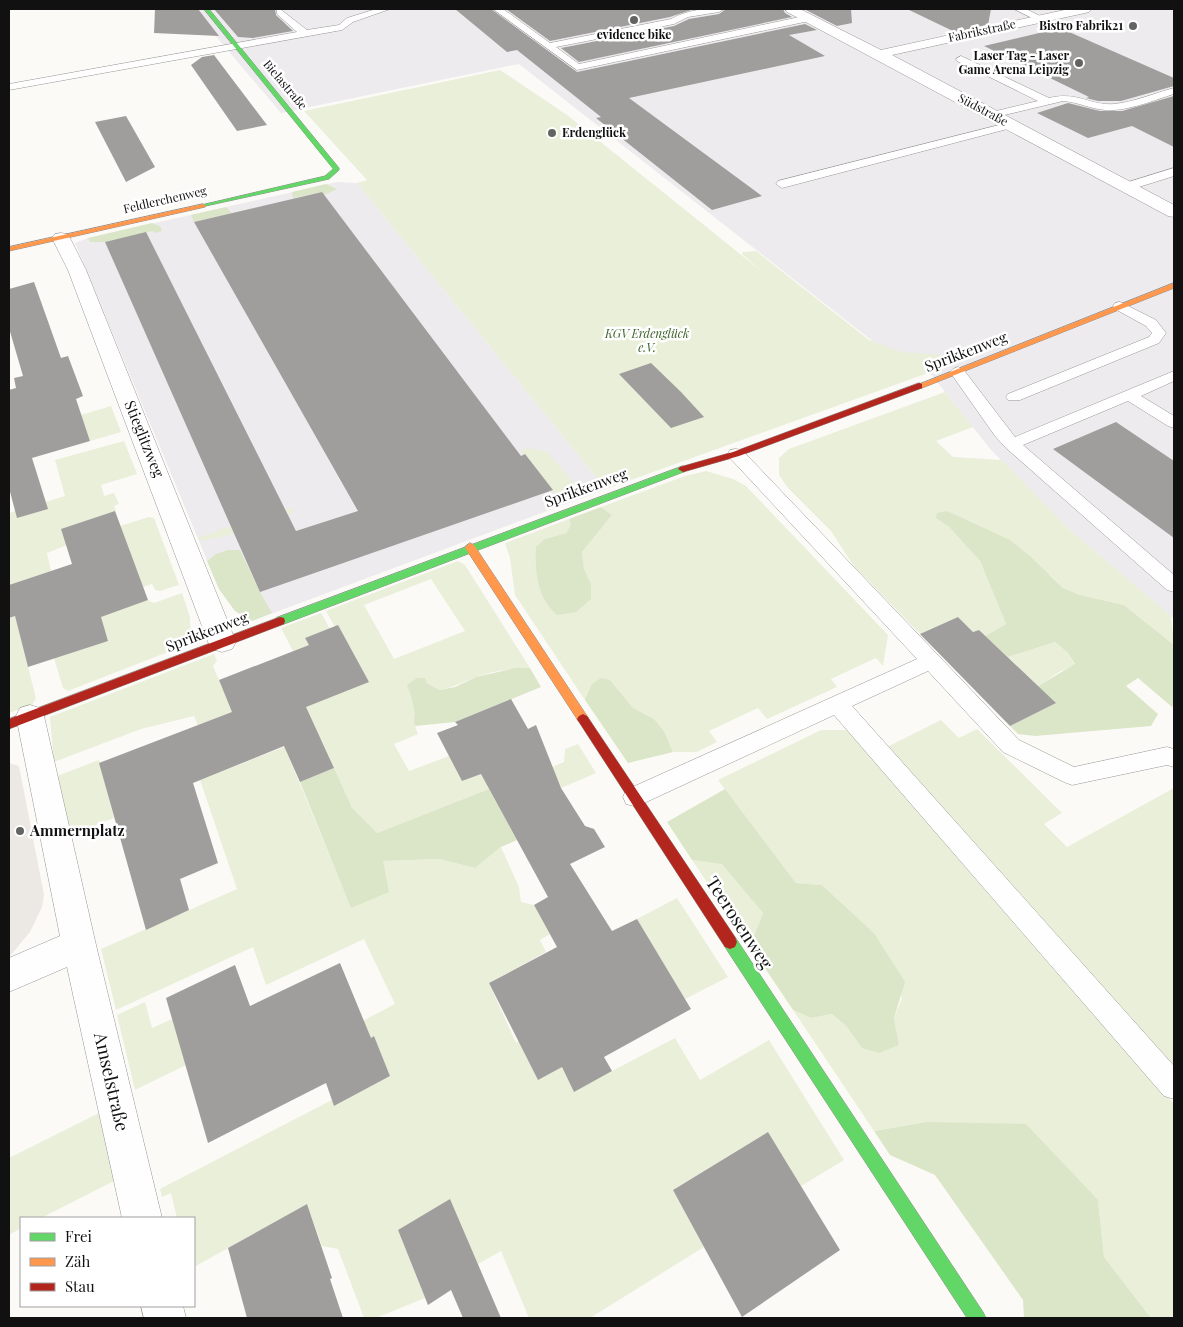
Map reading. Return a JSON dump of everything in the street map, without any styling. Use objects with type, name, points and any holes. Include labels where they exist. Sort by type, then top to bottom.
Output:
[{"type":"street","name":"Bielastraße","points":[[206,9],[235,47],[337,169],[327,178]]},
{"type":"street","name":"Südstraße","points":[[791,9],[1174,212]]},
{"type":"street","name":"Fabrikstraße","points":[[879,54],[1085,9]]},
{"type":"street","name":"Feldlerchenweg","points":[[9,249],[327,178]]},
{"type":"street","name":"Stieglitzweg","points":[[61,238],[77,270],[222,642]]},
{"type":"street","name":"Sprikkenweg","points":[[19,720],[470,547],[696,464],[736,454],[958,372],[1174,285]]},
{"type":"street","name":"Teerosenweg","points":[[470,547],[977,1318]]},
{"type":"street","points":[[9,975],[79,945],[19,720]]},
{"type":"street","name":"Amselstraße","points":[[79,945],[142,1217]]},
{"type":"lane","points":[[9,87],[342,27],[347,17],[385,9]]},
{"type":"lane","points":[[497,9],[577,67],[809,18]]},
{"type":"lane","points":[[673,9],[685,16]]},
{"type":"lane","points":[[548,46],[674,21],[685,16],[719,9]]},
{"type":"lane","points":[[1019,9],[1041,18]]},
{"type":"lane","points":[[280,12],[305,34]]},
{"type":"lane","points":[[961,59],[1047,101]]},
{"type":"lane","points":[[992,115],[1063,98],[1075,99],[1104,107],[1115,107],[1174,91]]},
{"type":"lane","points":[[782,184],[1011,125]]},
{"type":"lane","points":[[1126,187],[1174,172]]},
{"type":"lane","points":[[1014,397],[1154,340],[1159,333],[1151,323],[1120,306]]},
{"type":"lane","points":[[958,372],[1001,432],[1012,444],[1174,585]]},
{"type":"lane","points":[[1012,444],[1174,376]]},
{"type":"lane","points":[[1129,395],[1174,424]]},
{"type":"lane","points":[[736,454],[1011,746],[1072,776],[1167,756],[1174,758]]},
{"type":"lane","points":[[634,797],[931,661]]},
{"type":"lane","points":[[837,704],[1174,1086]]},
{"type":"shaded area","points":[[193,9],[1174,9],[1174,619],[1070,530],[991,450],[915,354],[894,358],[519,64],[281,113]]},
{"type":"shaded area","points":[[337,182],[357,183],[606,489],[252,621],[235,611],[219,589],[75,243],[88,238]]},
{"type":"shaded area","name":"Ammernplatz","points":[[9,763],[19,766],[44,895],[42,907],[30,932],[9,957]]},
{"type":"green space","name":"KGV Erdenglück e.V.","points":[[500,70],[567,115],[765,274],[742,254],[743,252],[756,251],[869,340],[901,352],[954,356],[953,364],[606,489],[357,183],[367,180],[304,111]]},
{"type":"green space","points":[[326,184],[337,189],[324,195],[321,192],[293,198],[292,192]]},
{"type":"green space","points":[[226,207],[232,213],[194,222],[191,215]]},
{"type":"green space","points":[[152,223],[160,226],[162,231],[154,233],[153,231],[105,242],[90,242],[88,238]]},
{"type":"green space","points":[[945,392],[973,427],[936,441],[953,457],[1002,460],[1070,530],[1171,616],[1174,645],[1124,605],[1080,595],[1063,588],[1050,575],[936,517],[949,527],[980,561],[1006,624],[985,636],[979,630],[973,632],[958,617],[920,634],[853,565],[831,531],[788,488],[779,475],[779,458],[789,449]]},
{"type":"green space","points":[[111,406],[121,432],[90,441],[81,415]]},
{"type":"green space","points":[[124,441],[137,474],[101,485],[104,496],[114,493],[119,504],[114,506],[116,511],[92,519],[67,545],[47,553],[51,571],[9,585],[9,513],[65,496],[55,460]]},
{"type":"green space","points":[[528,448],[548,452],[577,487],[573,501],[563,504],[521,451]]},
{"type":"green space","points":[[706,471],[733,479],[746,486],[888,635],[883,666],[876,658],[831,679],[837,687],[767,719],[758,708],[709,731],[717,742],[697,752],[673,752],[664,731],[654,719],[633,708],[610,680],[585,700],[515,595],[510,558],[505,543],[569,519],[571,525],[566,533],[545,539],[591,584],[584,569],[582,552],[612,515],[601,507],[685,476]]},
{"type":"green space","points":[[601,507],[612,515],[582,552],[584,569],[591,584],[591,599],[576,612],[557,615],[550,608],[541,592],[536,566],[536,547],[545,539],[566,533],[571,525],[569,519]]},
{"type":"green space","points":[[296,508],[287,516],[257,527],[217,538],[199,540],[198,538],[231,526],[232,529],[284,509]]},
{"type":"green space","points":[[947,511],[1010,540],[1063,588],[1080,595],[1124,605],[1174,645],[1174,705],[1172,707],[1138,678],[1126,686],[1158,714],[1151,726],[1035,736],[1018,734],[1010,726],[1055,703],[1038,686],[1075,664],[1068,653],[1055,642],[1008,657],[985,636],[1006,624],[980,561],[949,527],[936,518],[937,513]]},
{"type":"green space","points":[[149,517],[154,518],[179,585],[160,591],[155,590],[152,584],[143,587],[120,526]]},
{"type":"green space","points":[[228,550],[240,550],[272,613],[252,621],[235,611],[219,589],[207,561],[216,554]]},
{"type":"green space","points":[[458,561],[465,565],[530,668],[489,673],[439,690],[427,683],[413,703],[418,734],[394,744],[409,771],[449,756],[462,781],[483,773],[489,789],[377,833],[352,809],[321,739],[287,753],[351,907],[383,861],[439,859],[475,868],[501,847],[519,887],[521,902],[534,905],[550,934],[540,940],[546,952],[489,983],[516,1043],[519,1041],[562,1067],[574,1091],[675,1038],[700,1080],[769,1040],[844,1160],[801,1186],[768,1132],[674,1189],[704,1247],[590,1318],[529,1318],[501,1251],[478,1264],[398,1230],[425,1298],[376,1318],[364,1318],[338,1249],[322,1246],[307,1204],[195,1266],[195,1217],[177,1217],[171,1193],[162,1197],[160,1189],[332,1100],[335,1106],[390,1076],[374,1036],[360,1044],[353,1026],[395,1004],[364,939],[266,985],[253,947],[116,1010],[101,949],[237,889],[200,780],[284,747],[276,727],[210,753],[194,716],[141,729],[54,762],[50,717],[214,654],[217,661],[213,666],[230,706],[335,627],[326,611]],"holes":[[[431,579],[465,631],[394,659],[364,605]]]},
{"type":"green space","points":[[182,593],[190,617],[191,643],[68,691],[63,688],[47,635],[148,600],[154,603]]},
{"type":"green space","points":[[321,613],[330,629],[305,638],[309,645],[293,651],[281,628]]},
{"type":"green space","points":[[15,616],[36,698],[32,705],[9,713],[9,618]]},
{"type":"green space","points":[[1055,642],[1068,653],[1075,665],[1059,672],[1038,686],[1008,657]]},
{"type":"green space","points":[[515,668],[530,668],[541,687],[455,722],[415,726],[413,703],[407,685],[417,678],[425,678],[427,683],[439,690],[455,687],[476,677]]},
{"type":"green space","points":[[601,678],[610,680],[633,708],[654,719],[664,731],[673,752],[628,763],[585,700],[592,684]]},
{"type":"green space","points":[[941,720],[959,738],[977,729],[1062,813],[1044,824],[1067,847],[1174,788],[1174,1069],[887,747]]},
{"type":"green space","points":[[821,730],[849,730],[1174,1104],[1174,1318],[1151,1318],[1104,1257],[1098,1200],[926,1122],[874,1131],[793,1010],[811,1018],[832,1014],[846,1026],[862,1048],[899,1045],[894,1018],[902,998],[874,933],[822,885],[796,883],[718,780]]},
{"type":"green space","points":[[578,744],[596,773],[511,807],[494,791],[564,762],[565,749]]},
{"type":"green space","points":[[99,760],[114,818],[71,835],[57,776]]},
{"type":"green space","points":[[334,768],[352,808],[377,833],[489,789],[517,840],[501,847],[475,868],[439,859],[383,861],[389,892],[351,908],[300,782]]},
{"type":"green space","points":[[725,789],[796,883],[822,885],[874,933],[905,982],[894,1018],[899,1045],[879,1053],[862,1048],[846,1026],[832,1014],[811,1018],[793,1010],[750,946],[763,913],[722,864],[692,860],[667,822]]},
{"type":"green space","points":[[692,860],[722,863],[763,913],[750,946]]},
{"type":"green space","points":[[677,898],[728,977],[685,999],[637,919]]},
{"type":"green space","points":[[145,1002],[152,1028],[172,1019],[186,1065],[135,1090],[117,1015]]},
{"type":"green space","points":[[99,1113],[114,1181],[43,1217],[20,1217],[20,1229],[9,1235],[9,1158]]},
{"type":"green space","points":[[926,1122],[1026,1124],[1098,1200],[1104,1257],[1151,1318],[1024,1318],[1023,1300],[935,1175],[890,1155],[874,1131]]},
{"type":"building","points":[[155,9],[198,9],[219,36],[154,33]]},
{"type":"building","points":[[214,9],[275,9],[276,15],[293,31],[253,38],[238,37]]},
{"type":"building","points":[[455,9],[491,9],[577,72],[805,24],[817,30],[789,35],[825,56],[629,98],[762,196],[712,210],[596,118],[601,117],[517,50],[507,52]]},
{"type":"building","points":[[506,9],[694,9],[670,17],[550,41]]},
{"type":"building","points":[[726,9],[783,9],[785,13],[792,17],[579,62],[561,48],[674,26],[689,19],[719,14]]},
{"type":"building","points":[[804,9],[851,9],[852,23],[837,26]]},
{"type":"building","points":[[907,9],[991,9],[988,25],[955,32]]},
{"type":"building","name":"Laser Tag - Laser Game Arena Leipzig","points":[[1060,28],[1174,78],[1174,86],[1121,101],[1098,101],[1086,98],[1089,97],[984,46]]},
{"type":"building","points":[[214,55],[267,125],[237,131],[191,65],[202,57]]},
{"type":"building","points":[[1174,96],[1174,147],[1132,126],[1088,138],[1037,113],[1068,103],[1100,111],[1122,111]]},
{"type":"building","points":[[126,116],[155,167],[126,182],[95,122]]},
{"type":"building","points":[[322,192],[521,456],[525,454],[553,490],[260,592],[105,242],[146,232],[296,531],[358,511],[194,222]]},
{"type":"building","points":[[34,282],[61,358],[68,356],[83,396],[76,399],[90,441],[32,458],[48,509],[17,518],[9,488],[9,390],[16,388],[14,378],[23,376],[9,328],[9,289]]},
{"type":"building","points":[[651,363],[704,417],[671,428],[619,374]]},
{"type":"building","points":[[1116,422],[1174,461],[1174,538],[1053,449]]},
{"type":"building","points":[[115,511],[148,600],[101,617],[108,641],[28,667],[15,616],[9,618],[9,585],[72,564],[61,529]]},
{"type":"building","points":[[958,617],[973,632],[979,630],[1056,703],[1010,726],[920,634]]},
{"type":"building","points":[[338,625],[369,682],[306,707],[334,768],[300,782],[284,746],[193,783],[218,863],[180,879],[189,910],[146,930],[99,763],[232,712],[219,680],[309,645],[305,638]]},
{"type":"building","points":[[511,699],[528,729],[536,725],[561,788],[585,826],[594,829],[605,847],[570,864],[612,931],[637,919],[691,1009],[604,1057],[612,1071],[574,1092],[562,1067],[538,1080],[489,983],[557,947],[534,905],[548,897],[481,774],[462,781],[437,733],[458,725],[455,722]]},
{"type":"building","points":[[340,963],[371,1038],[374,1036],[390,1076],[334,1106],[326,1083],[208,1143],[166,998],[235,965],[250,1006]]},
{"type":"building","points":[[768,1132],[840,1250],[742,1317],[673,1190]]},
{"type":"building","points":[[450,1199],[501,1318],[463,1318],[451,1290],[428,1305],[398,1230]]},
{"type":"building","points":[[307,1204],[332,1278],[330,1279],[343,1318],[247,1318],[228,1248]]},
{"type":"traffic: fast","points":[[203,206],[327,178],[337,169],[206,9]]},
{"type":"traffic: fast","points":[[280,621],[683,469]]},
{"type":"traffic: fast","points":[[730,942],[977,1318]]},
{"type":"traffic: slow","points":[[9,249],[203,206]]},
{"type":"traffic: slow","points":[[919,386],[1174,285]]},
{"type":"traffic: slow","points":[[470,547],[583,719]]},
{"type":"traffic: jam","points":[[683,469],[736,454],[919,386]]},
{"type":"traffic: jam","points":[[9,724],[280,621]]},
{"type":"traffic: jam","points":[[583,719],[730,942]]},
{"type":"place","name":"evidence bike","points":[[634,20]]},
{"type":"place","name":"Bistro Fabrik21","points":[[1133,26]]},
{"type":"place","name":"Laser Tag - Laser Game Arena Leipzig","points":[[1079,63]]},
{"type":"place","name":"Erdenglück","points":[[552,133]]},
{"type":"place","name":"Ammernplatz","points":[[20,831]]}]
